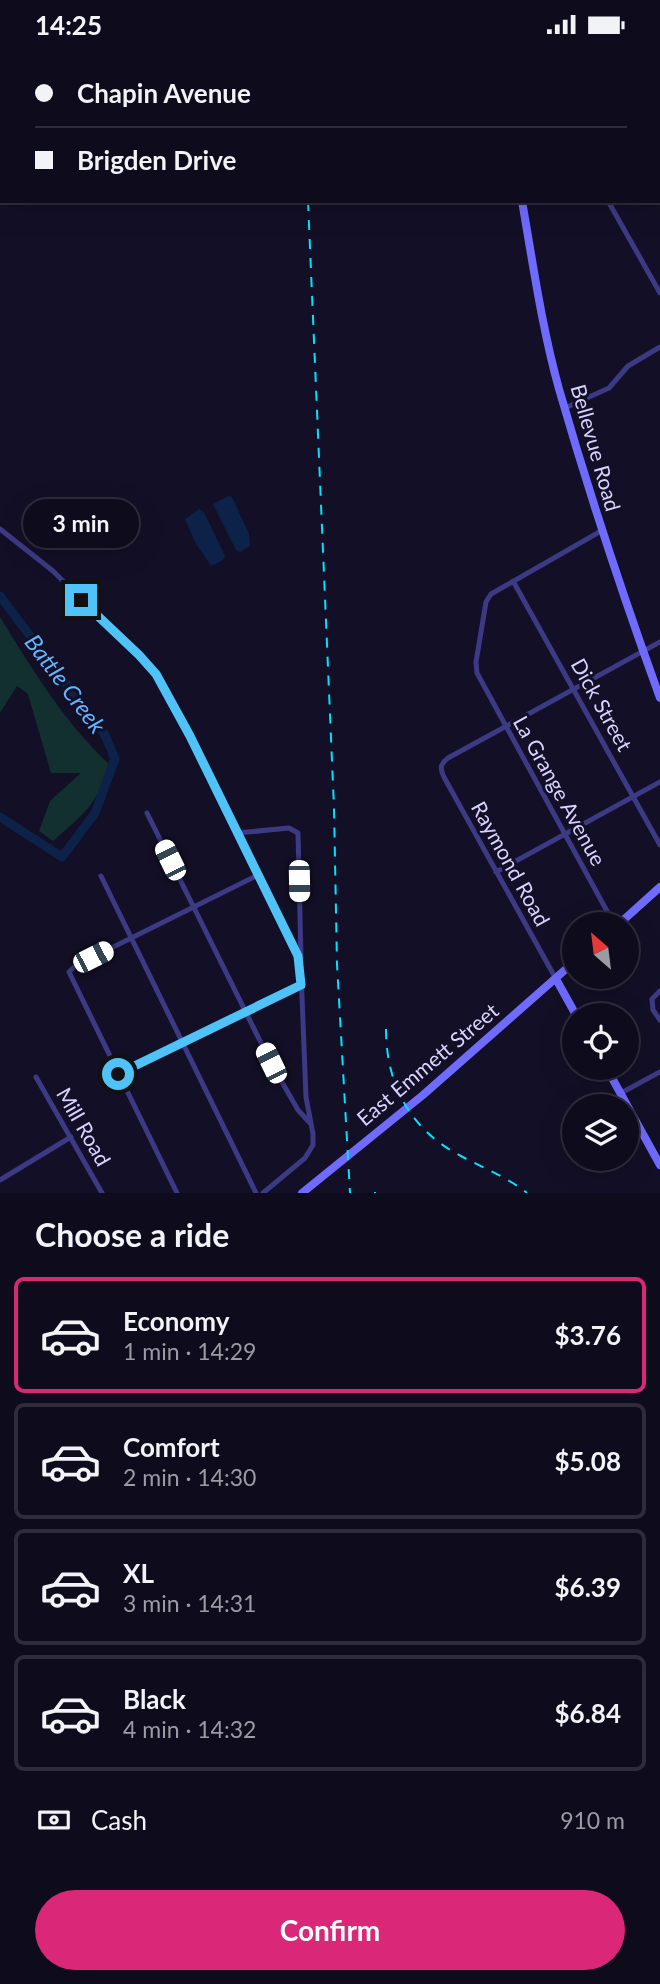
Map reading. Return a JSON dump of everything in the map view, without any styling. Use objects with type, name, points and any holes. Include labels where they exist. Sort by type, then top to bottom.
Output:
[{"type":"street","name":"Bellevue Road","points":[[522,203],[546,331],[565,408],[601,531],[660,698]]},
{"type":"street","points":[[609,203],[660,293]]},
{"type":"street","points":[[565,408],[609,389],[636,360],[660,347]]},
{"type":"street","points":[[0,529],[53,571],[156,674],[298,956],[305,1084],[313,1134],[310,1152],[263,1193]]},
{"type":"street","points":[[513,581],[601,531]]},
{"type":"street","name":"La Grange Avenue","points":[[513,581],[487,599],[476,662],[477,673],[609,912]]},
{"type":"street","name":"Dick Street","points":[[513,581],[660,845]]},
{"type":"street","points":[[506,726],[660,642]]},
{"type":"street","name":"Raymond Road","points":[[506,726],[448,758],[441,764],[440,769],[556,979]]},
{"type":"street","points":[[496,872],[660,782]]},
{"type":"street","points":[[147,813],[286,1090],[310,1123]]},
{"type":"street","points":[[237,833],[289,828],[298,833],[300,972]]},
{"type":"street","points":[[177,1193],[69,972],[75,966],[258,875]]},
{"type":"street","points":[[101,876],[256,1193]]},
{"type":"street","points":[[630,912],[660,887]]},
{"type":"street","name":"East Emmett Street","points":[[302,1193],[423,1095],[562,973]]},
{"type":"street","points":[[556,979],[569,1003]]},
{"type":"street","points":[[118,1074],[301,985]]},
{"type":"street","points":[[660,991],[651,1004],[660,1020]]},
{"type":"street","points":[[621,1093],[660,1072]]},
{"type":"street","name":"Mill Road","points":[[36,1077],[102,1193]]},
{"type":"street","points":[[614,1080],[660,1164]]},
{"type":"street","points":[[0,1180],[71,1137]]},
{"type":"green space","points":[[0,617],[63,713],[109,764],[95,799],[53,841],[39,831],[50,801],[81,773],[51,773],[28,694],[17,686],[0,713]]},
{"type":"water","points":[[228,496],[232,497],[249,534],[250,546],[240,552],[236,550],[213,504]]},
{"type":"water","points":[[199,509],[204,512],[225,556],[211,566],[195,542],[185,519]]},
{"type":"waterway","name":"Battle Creek","points":[[0,596],[105,735],[115,759],[95,813],[62,857],[0,817]]},
{"type":"railway","points":[[308,203],[334,808],[337,964],[350,1193]]},
{"type":"railway","points":[[386,1029],[387,1049],[396,1086],[415,1119],[443,1145],[527,1193]]},
{"type":"route","points":[[81,600],[156,674],[190,736],[298,956],[300,972],[301,985],[118,1074]]}]
